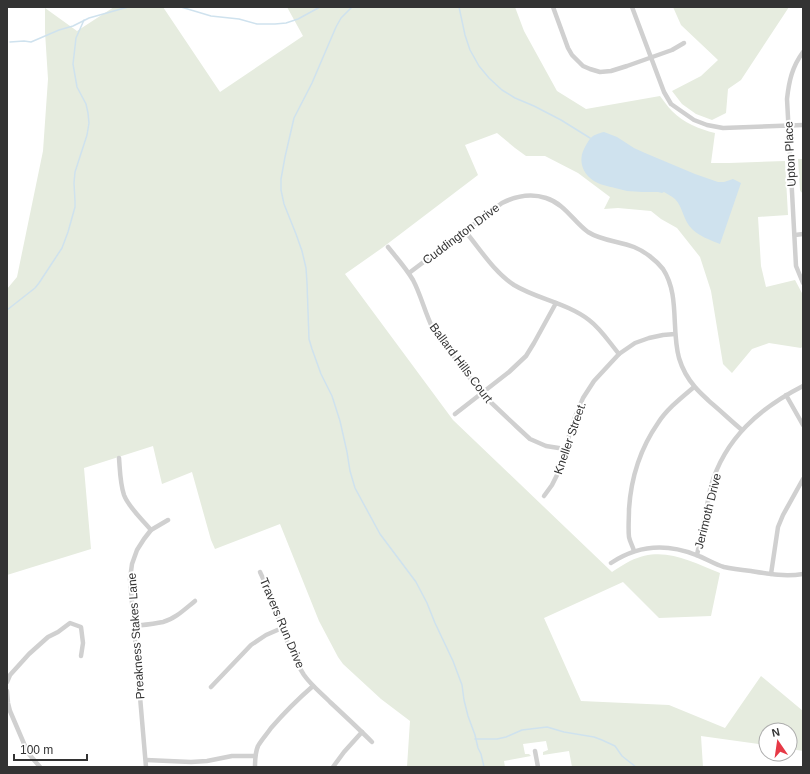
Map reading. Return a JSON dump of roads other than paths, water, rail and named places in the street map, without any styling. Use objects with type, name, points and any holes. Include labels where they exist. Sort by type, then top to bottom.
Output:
[{"type":"street","points":[[553,7],[572,55],[583,66],[600,72],[611,71],[650,58],[672,50],[684,43]]},
{"type":"street","points":[[632,7],[664,92],[671,104],[694,120],[707,125],[723,128],[803,125]]},
{"type":"street","name":"Upton Place","points":[[803,52],[793,70],[789,83],[787,99],[796,266],[803,283]]},
{"type":"street","name":"Cuddington Drive","points":[[409,273],[502,202],[512,198],[528,195],[548,198],[564,208],[588,231],[600,238],[641,250],[656,261],[662,268],[669,281],[671,290],[674,308],[675,334],[679,357],[683,368],[694,387],[742,430]]},
{"type":"street","points":[[465,231],[503,277],[514,285],[556,303],[589,320],[600,330],[619,354]]},
{"type":"street","points":[[795,235],[803,234]]},
{"type":"street","name":"Ballard Hills Court","points":[[388,247],[409,273],[433,330],[482,394],[530,439],[546,446],[565,449]]},
{"type":"street","points":[[455,414],[509,372],[526,356],[556,303]]},
{"type":"street","name":"Kneller Street.","points":[[544,496],[552,486],[562,467],[565,449],[574,417],[583,398],[594,381],[619,354],[635,343],[649,338],[675,334]]},
{"type":"street","name":"Jerimoth Drive","points":[[697,555],[711,487],[724,456],[732,443],[742,430],[756,417],[786,395],[803,386]]},
{"type":"street","points":[[634,551],[628,523],[633,481],[642,449],[658,423],[667,412],[694,387]]},
{"type":"street","points":[[786,395],[803,425]]},
{"type":"street","points":[[118,458],[125,496],[133,509],[151,530]]},
{"type":"street","points":[[771,574],[778,527],[803,479]]},
{"type":"street","name":"Preakness Stakes Lane","points":[[146,767],[130,578],[132,564],[137,550],[151,530],[168,520]]},
{"type":"street","points":[[611,563],[634,551],[654,547],[686,551],[723,567],[782,576],[795,576],[803,574]]},
{"type":"street","name":"Travers Run Drive","points":[[260,572],[290,648],[304,675],[372,742]]},
{"type":"street","points":[[134,626],[164,622],[186,609],[194,601]]},
{"type":"street","points":[[7,682],[10,675],[29,654],[48,637],[70,623],[81,627],[83,643],[81,656]]},
{"type":"street","points":[[211,687],[251,646],[266,635],[282,628]]},
{"type":"street","points":[[255,767],[255,756],[258,746],[263,738],[296,701],[314,686]]},
{"type":"street","points":[[7,691],[10,711],[28,753],[40,767]]},
{"type":"street","points":[[333,767],[362,732]]},
{"type":"street","points":[[535,751],[538,767]]},
{"type":"street","points":[[146,760],[191,762],[207,761],[232,756],[255,756]]},
{"type":"water","points":[[604,132],[617,137],[634,148],[695,174],[718,182],[733,179],[741,183],[720,244],[701,236],[692,229],[687,222],[678,202],[664,192],[627,191],[601,184],[590,178],[584,171],[581,158],[582,154],[591,138],[596,134]]},
{"type":"waterway","points":[[10,42],[31,42],[59,30],[73,26],[89,18],[128,7]]},
{"type":"waterway","points":[[181,7],[211,16],[239,19],[257,24],[286,23],[298,19],[320,7]]},
{"type":"waterway","points":[[352,7],[341,18],[336,27],[312,83],[294,118],[281,179],[281,190],[284,204],[302,251],[306,268],[309,339],[321,374],[332,396],[340,421],[355,488],[380,534],[416,582],[427,603],[462,685],[468,716],[484,767]]},
{"type":"waterway","points":[[459,7],[470,50],[479,66],[489,78],[502,90],[515,98],[561,120],[590,138]]},
{"type":"waterway","points":[[7,310],[35,288],[39,283],[62,248],[75,207],[75,172],[87,135],[89,123],[86,104],[77,87],[73,64],[76,38],[84,20]]},
{"type":"waterway","points":[[475,739],[497,739],[522,730],[547,727],[602,740],[615,746],[622,756],[636,767]]}]
